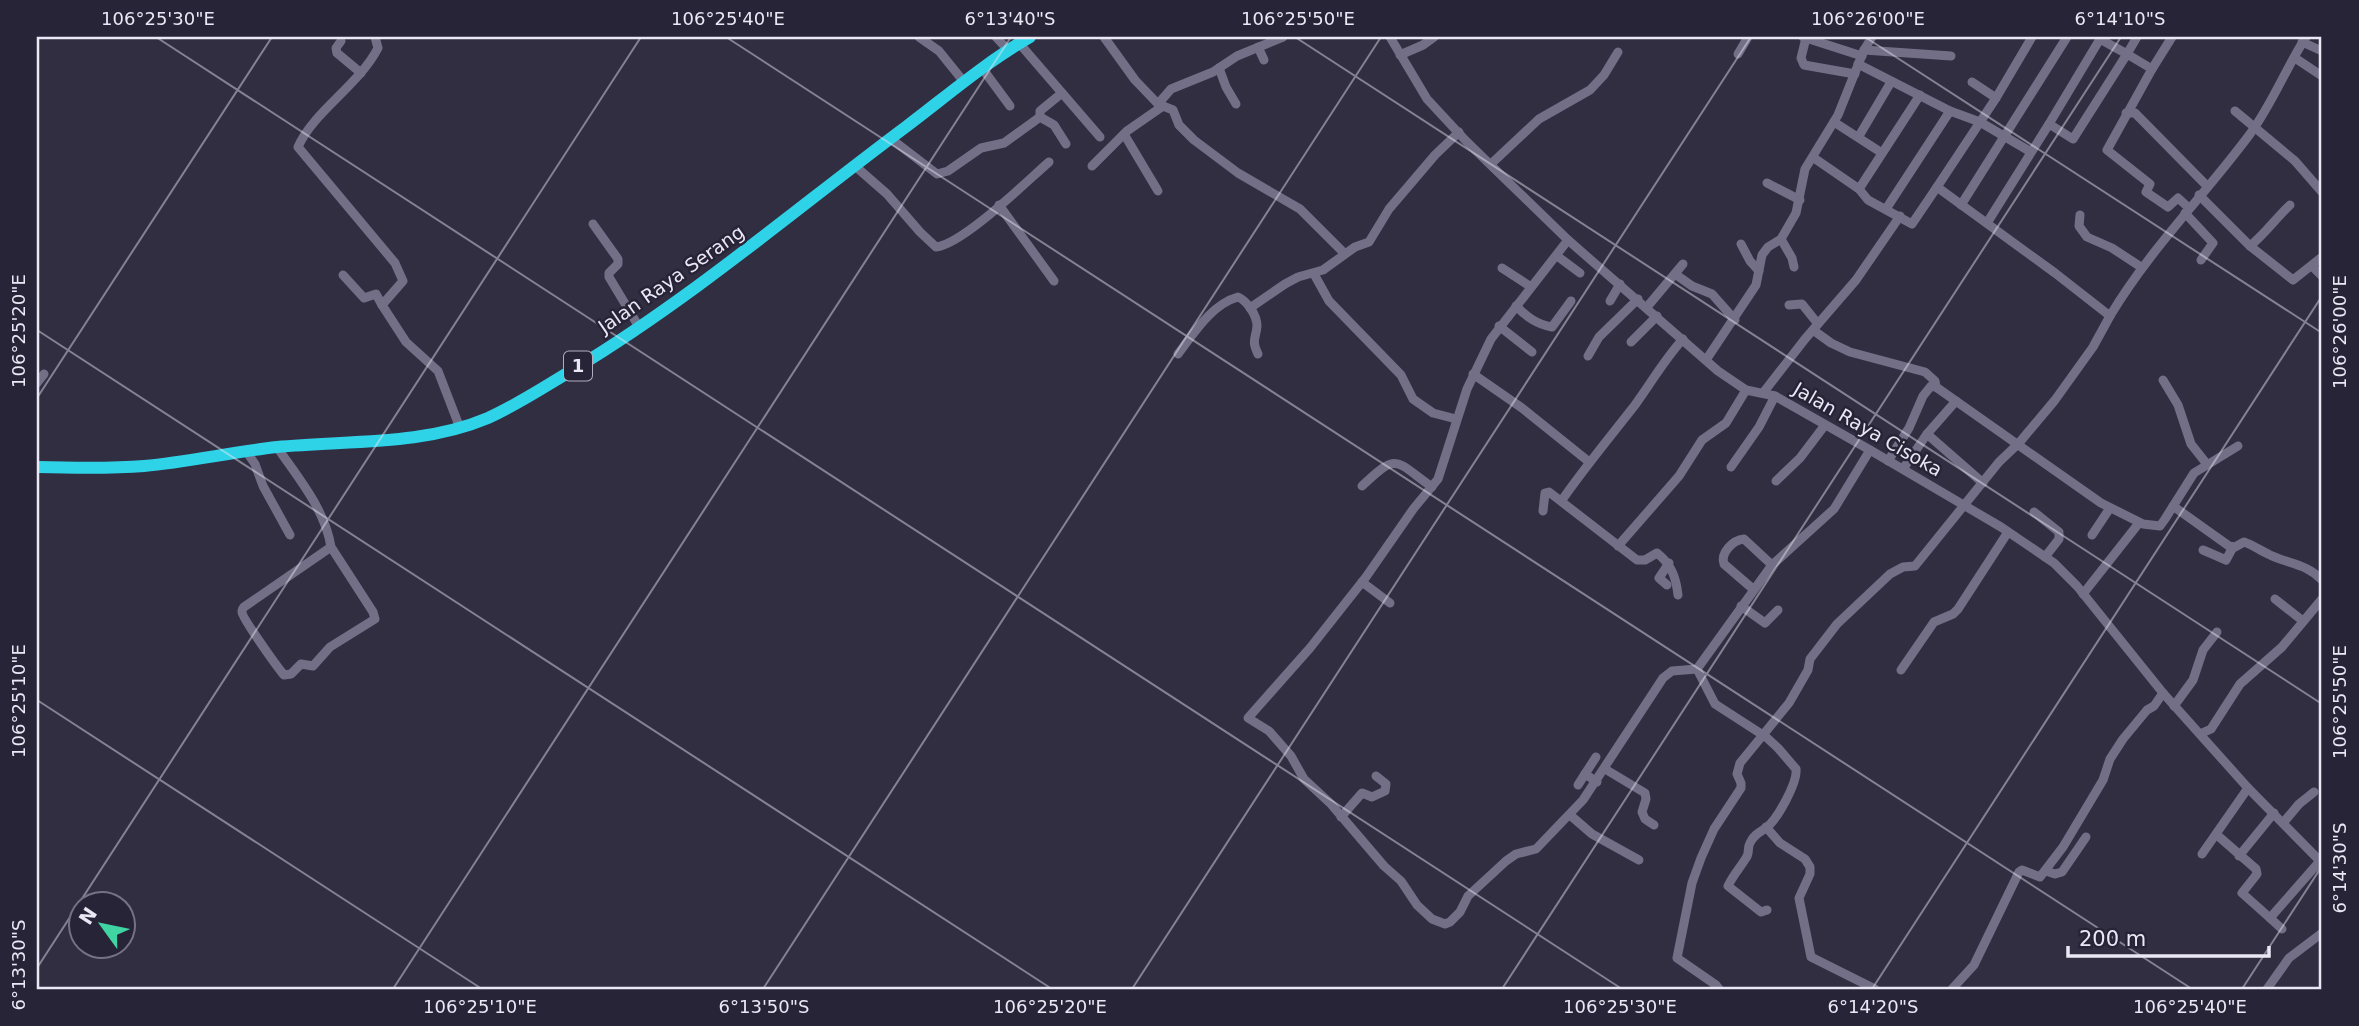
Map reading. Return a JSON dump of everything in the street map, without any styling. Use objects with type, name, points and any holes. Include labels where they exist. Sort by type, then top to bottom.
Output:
[{"type":"highway","name":"Jalan Raya Serang","points":[[37,467],[144,466],[277,447],[411,437],[460,428],[521,401],[639,327],[759,241],[890,138],[1019,43]]},
{"type":"street","points":[[377,37],[377,48],[368,66],[306,133],[298,147],[395,263],[403,281],[382,305]]},
{"type":"street","points":[[919,37],[939,51],[964,82]]},
{"type":"street","points":[[996,37],[1019,43],[1100,137]]},
{"type":"street","points":[[1104,37],[1135,80],[1160,105],[1173,110],[1181,128],[1208,152],[1238,173],[1300,209],[1345,253]]},
{"type":"street","points":[[1092,166],[1124,134],[1160,105],[1171,89],[1283,37]]},
{"type":"street","name":"Jalan Raya Cisoka","points":[[1390,37],[1427,99],[1459,132],[1568,240],[1706,360],[1746,390],[1775,396],[1903,469],[2008,532],[2068,576],[2174,706],[2248,788],[2321,862]]},
{"type":"street","points":[[1400,55],[1434,37]]},
{"type":"street","points":[[1738,54],[1748,37]]},
{"type":"street","points":[[1951,56],[1860,61],[1804,65],[1801,58],[1805,37],[1860,61],[1891,82],[1950,111],[1980,122],[2031,152]]},
{"type":"street","points":[[1706,360],[1756,285],[1762,255],[1768,247],[1781,239],[1796,213],[1805,170],[1834,122],[1872,37]]},
{"type":"street","points":[[1814,158],[1859,189],[1868,200],[1912,224],[1996,98],[2032,37]]},
{"type":"street","points":[[1961,205],[2067,37]]},
{"type":"street","points":[[2049,124],[2073,139],[2137,37]]},
{"type":"street","points":[[2172,37],[2107,150],[2150,184],[2146,192],[2168,207],[2178,198],[2213,243],[2201,260]]},
{"type":"street","points":[[1987,223],[2100,38],[2152,69]]},
{"type":"street","points":[[1719,989],[1677,958],[1692,883],[1706,844],[1741,788],[1737,774],[1740,763],[1789,703],[1808,670],[1810,659],[1837,624],[1891,574],[1903,567],[1915,566],[1999,462],[2019,443],[2064,388],[2094,347],[2141,267],[2255,127],[2304,39],[2322,51]]},
{"type":"street","points":[[341,41],[336,48],[337,53],[361,74]]},
{"type":"street","points":[[1258,47],[1264,60]]},
{"type":"street","points":[[1491,164],[1539,120],[1590,90],[1604,75],[1618,52]]},
{"type":"street","points":[[2295,58],[2322,76]]},
{"type":"street","points":[[982,68],[1010,106]]},
{"type":"street","points":[[1219,68],[1236,104]]},
{"type":"street","points":[[1859,136],[1891,82]]},
{"type":"street","points":[[1972,82],[1996,98]]},
{"type":"street","points":[[1040,117],[1040,111],[1062,93]]},
{"type":"street","points":[[1859,189],[1920,95]]},
{"type":"street","points":[[1886,209],[1950,111]]},
{"type":"street","points":[[2235,111],[2295,161],[2321,187]]},
{"type":"street","points":[[2126,113],[2135,113],[2144,121],[2207,186]]},
{"type":"street","points":[[890,138],[933,172],[942,174],[981,148],[1004,143],[1040,117]]},
{"type":"street","points":[[1040,117],[1054,125],[1066,144]]},
{"type":"street","points":[[1834,122],[1882,153]]},
{"type":"street","points":[[1250,308],[1298,277],[1323,270],[1345,253],[1373,238],[1389,209],[1435,155],[1459,132]]},
{"type":"street","points":[[1124,134],[1158,191]]},
{"type":"street","points":[[855,166],[887,194],[936,247],[953,241],[1049,162]]},
{"type":"street","points":[[1767,183],[1800,200]]},
{"type":"street","points":[[1937,187],[2055,272],[2110,316]]},
{"type":"street","points":[[2199,195],[2250,246],[2293,280],[2322,257]]},
{"type":"street","points":[[999,205],[1054,281]]},
{"type":"street","points":[[2250,246],[2290,205]]},
{"type":"street","points":[[2080,215],[2079,226],[2087,237],[2112,248],[2141,267]]},
{"type":"street","points":[[1763,393],[1856,281],[1900,216]]},
{"type":"street","points":[[593,224],[618,259],[618,264],[609,273],[609,277],[639,327]]},
{"type":"street","points":[[1781,239],[1794,267]]},
{"type":"street","points":[[1568,240],[1499,327],[1473,374],[1456,419],[1442,472],[1310,648],[1248,718],[1269,731],[1291,756],[1304,779],[1331,804],[1401,881],[1417,905],[1432,919],[1445,924],[1460,912],[1468,896],[1507,861],[1516,854],[1536,849],[1570,815],[1597,782],[1663,678],[1672,671],[1697,669]]},
{"type":"street","points":[[1741,244],[1759,271]]},
{"type":"street","points":[[1557,256],[1580,273]]},
{"type":"street","points":[[1647,307],[1683,264]]},
{"type":"street","points":[[2312,265],[2322,276]]},
{"type":"street","points":[[1502,268],[1531,288]]},
{"type":"street","points":[[1314,274],[1329,301],[1401,375],[1413,399],[1433,413],[1456,419]]},
{"type":"street","points":[[1675,274],[1692,286],[1712,294],[1735,320]]},
{"type":"street","points":[[343,275],[364,298],[376,294],[406,342],[438,371],[460,428]]},
{"type":"street","points":[[1610,301],[1620,284]]},
{"type":"street","points":[[1178,354],[1196,330],[1222,304],[1238,297],[1250,308],[1257,323],[1253,338],[1258,354]]},
{"type":"street","points":[[1588,356],[1599,337],[1637,299]]},
{"type":"street","points":[[1516,306],[1527,318],[1552,327],[1572,301]]},
{"type":"street","points":[[1790,305],[1802,304],[1816,327],[1831,343],[1850,352],[1925,372],[1935,381],[1936,387]]},
{"type":"street","points":[[1631,342],[1657,316]]},
{"type":"street","points":[[1499,327],[1532,352]]},
{"type":"street","points":[[1562,500],[1588,461],[1632,408],[1657,370],[1683,339]]},
{"type":"street","points":[[37,383],[44,374]]},
{"type":"street","points":[[1473,374],[1522,408],[1588,461]]},
{"type":"street","points":[[2163,380],[2178,405],[2191,444],[2206,463]]},
{"type":"street","points":[[1888,461],[1909,428],[1923,396],[1931,386],[1936,387],[2110,508],[2153,527],[2160,526],[2194,473],[2206,463],[2238,446]]},
{"type":"street","points":[[1618,546],[1671,486],[1702,440],[1726,423],[1746,390]]},
{"type":"street","points":[[1731,467],[1759,427],[1775,396]]},
{"type":"street","points":[[1903,469],[1927,434],[1956,401]]},
{"type":"street","points":[[1776,481],[1800,458],[1825,425]]},
{"type":"street","points":[[1927,434],[1983,483]]},
{"type":"street","points":[[277,447],[313,501],[326,525],[331,547],[375,619],[330,647],[313,666],[301,664],[291,674],[284,675],[267,654],[242,611],[331,547]]},
{"type":"street","points":[[1697,669],[1772,565],[1834,509],[1870,450]]},
{"type":"street","points":[[246,451],[290,535]]},
{"type":"street","points":[[1362,486],[1385,465],[1391,463],[1400,464],[1432,486]]},
{"type":"street","points":[[1543,511],[1547,492],[1562,500],[1637,560],[1645,561],[1657,553],[1669,563],[1676,580],[1678,595]]},
{"type":"street","points":[[2173,506],[2233,547]]},
{"type":"street","points":[[2092,535],[2110,508]]},
{"type":"street","points":[[2034,512],[2060,535],[2045,557]]},
{"type":"street","points":[[2083,594],[2139,523]]},
{"type":"street","points":[[1901,670],[1934,622],[1958,609],[2008,532]]},
{"type":"street","points":[[1753,589],[1724,564],[1724,556],[1734,542],[1744,539],[1772,565]]},
{"type":"street","points":[[2203,550],[2226,560],[2233,547],[2248,543],[2281,560],[2308,568],[2322,580]]},
{"type":"street","points":[[1667,585],[1659,578],[1669,563]]},
{"type":"street","points":[[1362,582],[1390,603]]},
{"type":"street","points":[[2275,599],[2304,621]]},
{"type":"street","points":[[2200,734],[2211,729],[2240,684],[2275,655],[2322,599]]},
{"type":"street","points":[[1741,606],[1765,623],[1778,610]]},
{"type":"street","points":[[2174,706],[2193,680],[2203,650],[2217,632]]},
{"type":"street","points":[[1697,669],[1715,704],[1762,734],[1791,763],[1796,775],[1779,811],[1748,845],[1747,857],[1728,886],[1761,912],[1767,910]]},
{"type":"street","points":[[1952,989],[1974,965],[2019,872],[2022,870],[2037,877],[2046,871],[2103,780],[2110,759],[2163,692]]},
{"type":"street","points":[[1578,785],[1596,757]]},
{"type":"street","points":[[1605,769],[1645,793],[1642,813],[1645,819],[1654,825]]},
{"type":"street","points":[[1585,774],[1597,782]]},
{"type":"street","points":[[1341,817],[1362,793],[1372,797],[1385,791],[1386,784],[1376,776]]},
{"type":"street","points":[[2202,854],[2248,788]]},
{"type":"street","points":[[2283,822],[2298,804],[2314,792]]},
{"type":"street","points":[[2239,856],[2274,813]]},
{"type":"street","points":[[1570,815],[1592,834],[1639,860]]},
{"type":"street","points":[[1766,827],[1780,843],[1805,859],[1810,867],[1810,874],[1798,898],[1811,957],[1875,989]]},
{"type":"street","points":[[2217,835],[2257,871],[2243,889],[2244,897],[2282,929]]},
{"type":"street","points":[[2046,871],[2061,873],[2086,837]]},
{"type":"street","points":[[2270,918],[2321,862]]},
{"type":"street","points":[[2267,989],[2289,958],[2322,933]]}]
